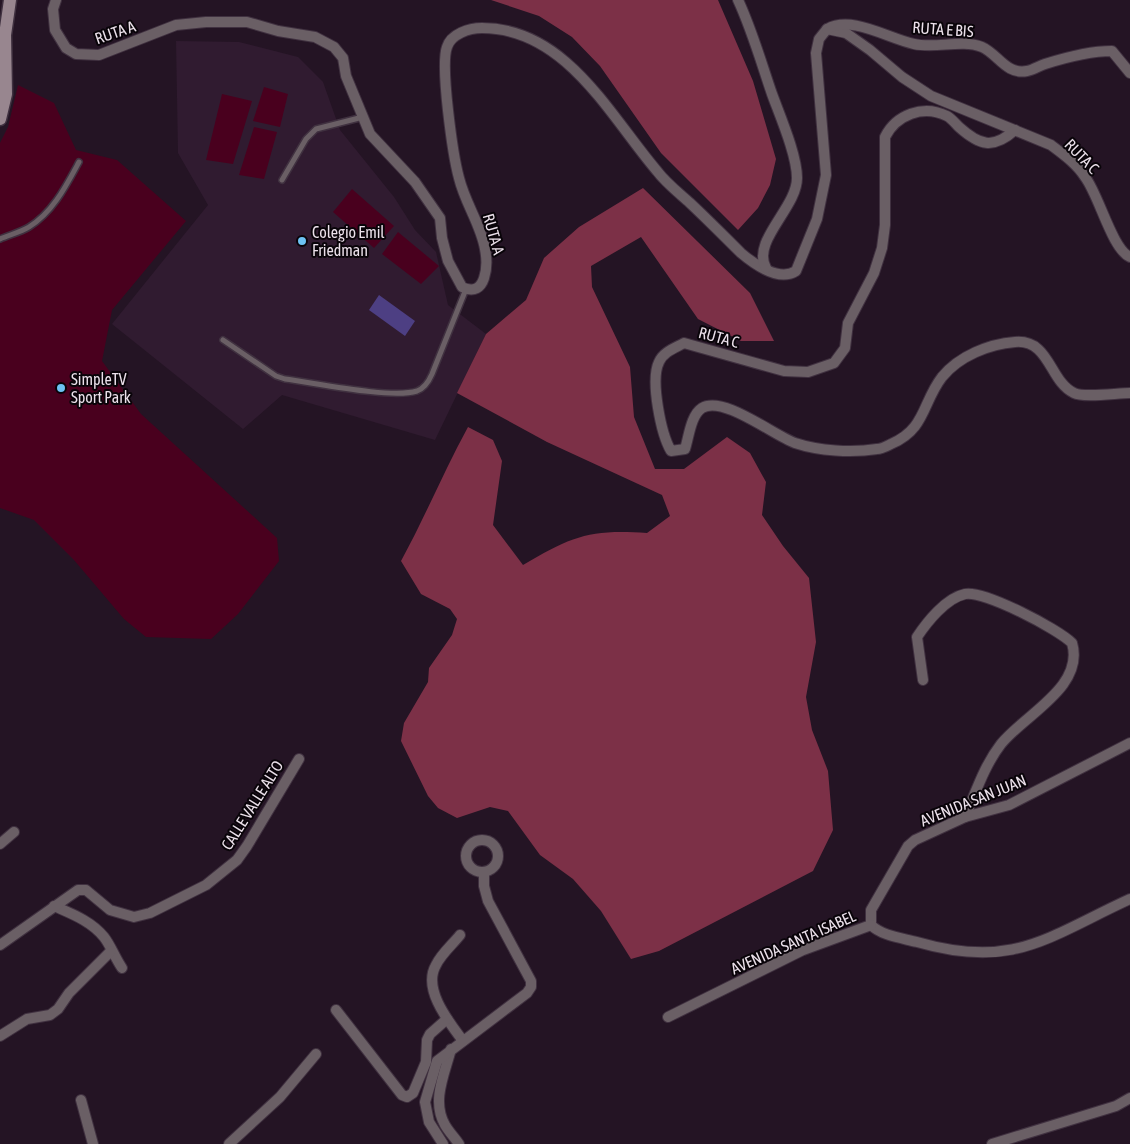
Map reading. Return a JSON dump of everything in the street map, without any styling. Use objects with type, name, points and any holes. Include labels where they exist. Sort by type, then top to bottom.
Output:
[{"type":"main road","points":[[0,119],[6,94],[4,35],[10,0]]},
{"type":"street","name":"RUTA A","points":[[56,0],[54,21],[59,40],[66,48],[76,54],[99,55],[176,25],[206,22],[247,22],[278,31],[315,37],[334,47],[343,58],[346,76],[370,134],[430,200],[440,218],[442,238],[448,261],[462,287],[466,289],[472,289],[482,283],[486,275],[487,264],[485,247],[459,179],[445,79],[445,56],[447,45],[463,32],[475,28],[506,30],[542,46],[569,66],[593,88],[658,173],[741,253],[755,264],[766,268]]},
{"type":"street","points":[[738,0],[749,24],[788,138],[797,177],[796,192],[767,239],[762,262],[766,268],[782,274],[791,275],[796,272],[817,219],[826,175],[816,53],[819,39],[827,29],[846,34],[870,50],[902,77],[931,96],[1015,130]]},
{"type":"street","name":"RUTA E BIS","points":[[827,29],[836,23],[849,24],[861,26],[915,44],[941,46],[968,43],[984,48],[1003,64],[1015,71],[1027,71],[1080,54],[1112,51],[1130,72]]},
{"type":"street","name":"RUTA C","points":[[1130,257],[1124,255],[1109,229],[1097,197],[1085,176],[1067,157],[1051,145],[1015,130],[1004,140],[988,143],[977,142],[948,116],[929,111],[913,113],[891,125],[885,138],[885,225],[882,248],[874,273],[848,323],[845,348],[834,363],[808,372],[784,371],[712,349],[684,343],[669,350],[659,361],[655,381],[665,440],[671,451],[685,449],[696,412],[704,406],[722,405],[794,442],[827,449],[878,449],[900,440],[916,428],[942,377],[958,362],[986,348],[1018,342],[1035,346],[1051,363],[1063,387],[1076,395],[1130,393]]},
{"type":"street","points":[[923,680],[917,637],[936,613],[954,599],[965,594],[981,595],[990,598],[1049,627],[1072,643],[1074,660],[1072,670],[1055,695],[1001,744],[986,767],[965,817]]},
{"type":"street","name":"AVENIDA SAN JUAN","points":[[871,924],[871,910],[908,846],[924,834],[965,817],[1009,805],[1130,742]]},
{"type":"street","name":"CALLE VALLE ALTO","points":[[0,946],[78,890],[86,890],[110,910],[134,917],[150,914],[206,885],[237,860],[299,759]]},
{"type":"street","points":[[0,844],[14,832]]},
{"type":"street","points":[[443,1144],[429,1122],[425,1102],[437,1061],[527,993],[531,987],[531,981],[488,901],[484,886],[484,872]]},
{"type":"street","name":"AVENIDA SANTA ISABEL","points":[[668,1017],[803,950],[871,924],[881,932],[940,949],[970,952],[1004,952],[1053,938],[1130,899]]},
{"type":"street","points":[[54,906],[86,922],[104,937],[122,968]]},
{"type":"street","points":[[460,935],[436,965],[432,980],[434,991],[446,1019],[463,1041]]},
{"type":"street","points":[[0,1036],[27,1019],[50,1015],[58,1009],[69,993],[111,951]]},
{"type":"street","points":[[336,1010],[402,1095],[407,1097],[413,1093],[426,1062],[427,1040],[430,1034],[446,1019]]},
{"type":"street","points":[[451,1049],[441,1083],[438,1102],[445,1125],[459,1144]]},
{"type":"street","points":[[229,1144],[280,1097],[316,1054]]},
{"type":"street","points":[[992,1144],[1116,1106],[1130,1098]]},
{"type":"street","points":[[81,1100],[93,1144]]},
{"type":"street","points":[[425,1102],[438,1102]]},
{"type":"lane","points":[[282,180],[306,139],[316,129],[363,117]]},
{"type":"lane","points":[[0,239],[29,228],[46,213],[62,193],[79,162]]},
{"type":"lane","points":[[223,340],[276,376],[285,379],[396,394],[416,391],[427,384],[432,374],[466,289]]},
{"type":"shaded area","points":[[491,0],[718,0],[753,81],[776,159],[770,185],[758,208],[738,230],[661,153],[600,66],[572,37],[539,16]]},
{"type":"shaded area","name":"Colegio Emil Friedman","points":[[176,41],[239,42],[298,57],[323,82],[340,130],[394,197],[415,230],[436,252],[448,305],[486,334],[435,440],[282,395],[243,429],[112,324],[208,205],[178,153]]},
{"type":"shaded area","name":"SimpleTV Sport Park","points":[[18,85],[54,103],[76,150],[117,160],[186,221],[112,310],[102,361],[141,414],[277,538],[279,561],[238,614],[211,639],[146,637],[124,619],[74,560],[34,520],[0,508],[0,143],[8,127]]},
{"type":"shaded area","points":[[264,87],[288,94],[280,127],[253,121]]},
{"type":"shaded area","points":[[222,94],[252,101],[233,164],[206,160]]},
{"type":"shaded area","points":[[254,127],[277,132],[264,179],[239,175]]},
{"type":"shaded area","points":[[643,188],[750,293],[774,341],[741,341],[698,319],[641,237],[591,266],[592,287],[630,367],[634,417],[655,469],[684,469],[727,437],[750,453],[766,482],[762,515],[783,546],[809,578],[816,642],[806,697],[812,730],[828,771],[833,830],[813,871],[659,951],[631,959],[601,911],[573,879],[540,855],[508,811],[490,807],[457,818],[438,808],[428,796],[401,741],[404,723],[428,682],[429,668],[452,635],[457,619],[450,609],[421,594],[401,561],[468,427],[493,440],[502,461],[493,525],[523,565],[555,547],[582,537],[610,532],[647,533],[670,516],[662,495],[547,442],[457,393],[486,334],[526,300],[544,258],[579,227]]},
{"type":"shaded area","points":[[352,189],[394,226],[374,248],[333,212]]},
{"type":"shaded area","points":[[398,232],[439,266],[421,284],[382,254]]},
{"type":"shaded area","points":[[379,295],[415,321],[405,336],[369,310]]},
{"type":"place","name":"Colegio Emil Friedman","points":[[302,241]]},
{"type":"place","name":"SimpleTV Sport Park","points":[[61,388]]}]
